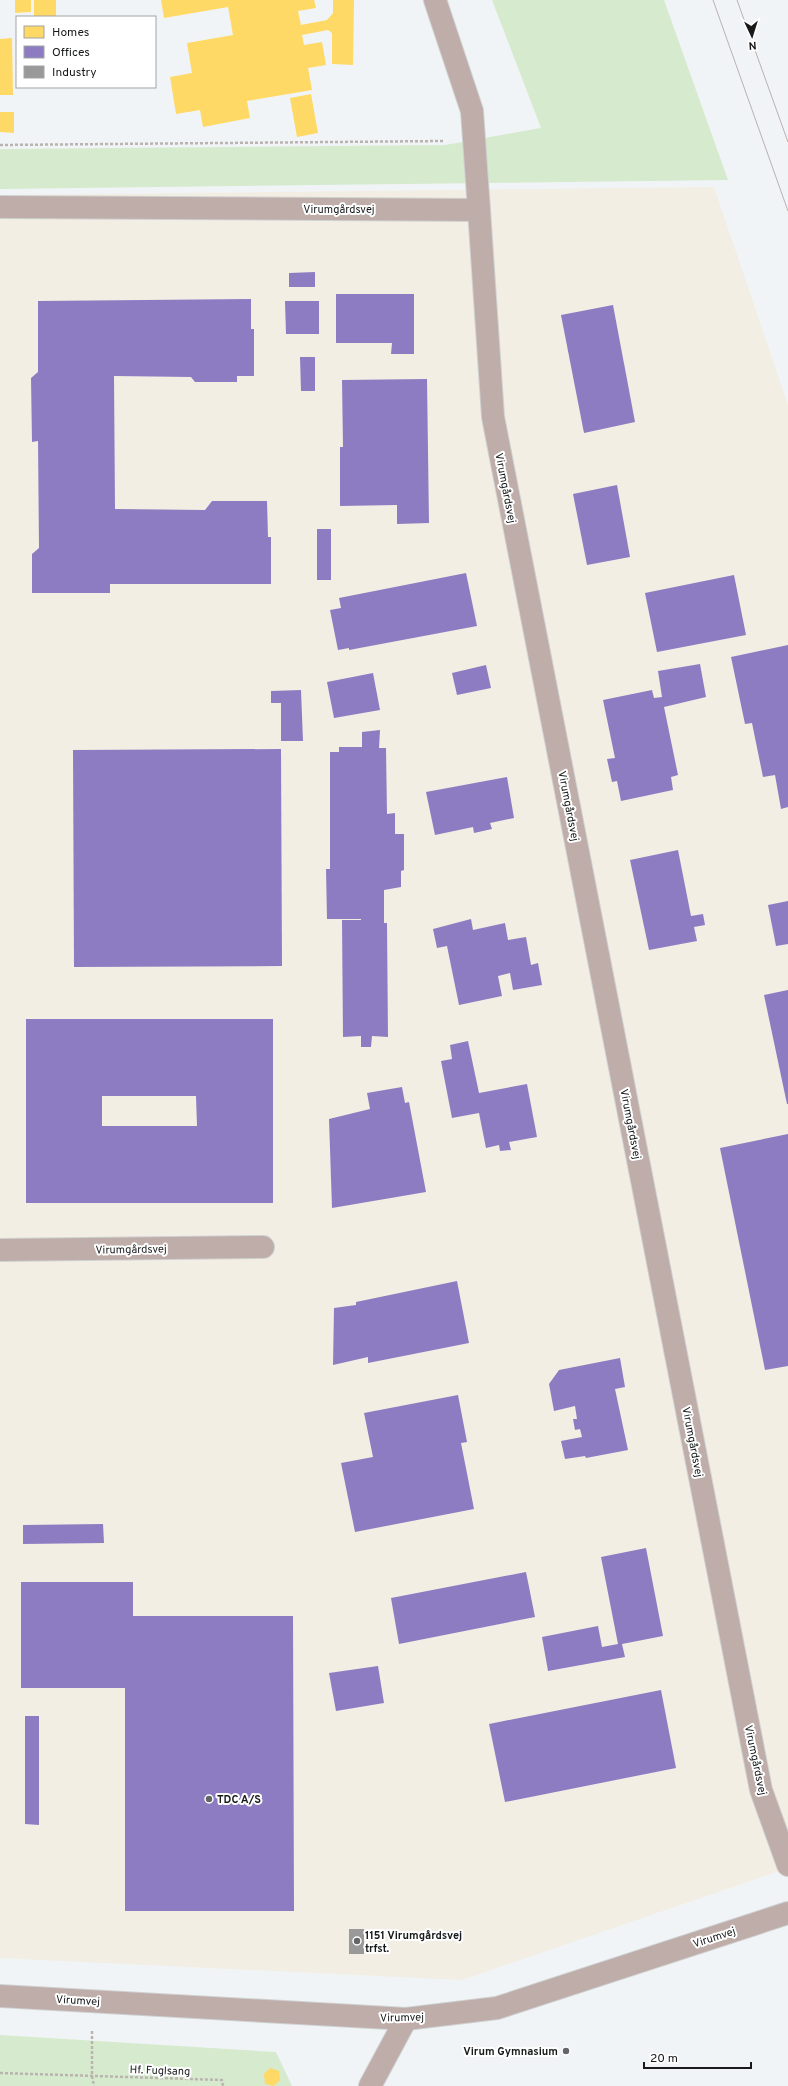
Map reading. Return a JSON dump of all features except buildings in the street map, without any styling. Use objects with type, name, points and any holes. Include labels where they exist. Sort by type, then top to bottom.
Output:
[{"type":"street","points":[[435,0],[472,111],[479,210]]},
{"type":"street","name":"Virumgårdsvej","points":[[0,207],[479,210],[493,417],[761,1790],[788,1865]]},
{"type":"street","name":"Virumgårdsvej","points":[[0,1250],[263,1247]]},
{"type":"street","name":"Virumvej","points":[[0,1996],[406,2019],[497,2008],[788,1913]]},
{"type":"street","points":[[370,2086],[406,2019]]},
{"type":"path","points":[[0,145],[474,140]]},
{"type":"path","points":[[92,2001],[92,2076],[94,2086]]},
{"type":"path","name":"Hf. Fuglsang","points":[[0,2073],[222,2080],[223,2086]]},
{"type":"shaded area","points":[[714,187],[788,405],[788,1868],[462,1980],[0,1958],[0,195]]},
{"type":"green space","points":[[492,0],[664,0],[728,180],[0,189],[0,149],[445,145],[541,128]]},
{"type":"green space","points":[[0,2035],[276,2052],[292,2086],[0,2086]]},
{"type":"tram line","points":[[713,0],[788,211]]},
{"type":"tram line","points":[[737,0],[788,142]]},
{"type":"place","name":"TDC A/S","points":[[209,1799]]},
{"type":"place","name":"1151 Virumgårdsvej trfst.","points":[[357,1941]]},
{"type":"place","name":"Virum Gymnasium","points":[[566,2051]]}]
